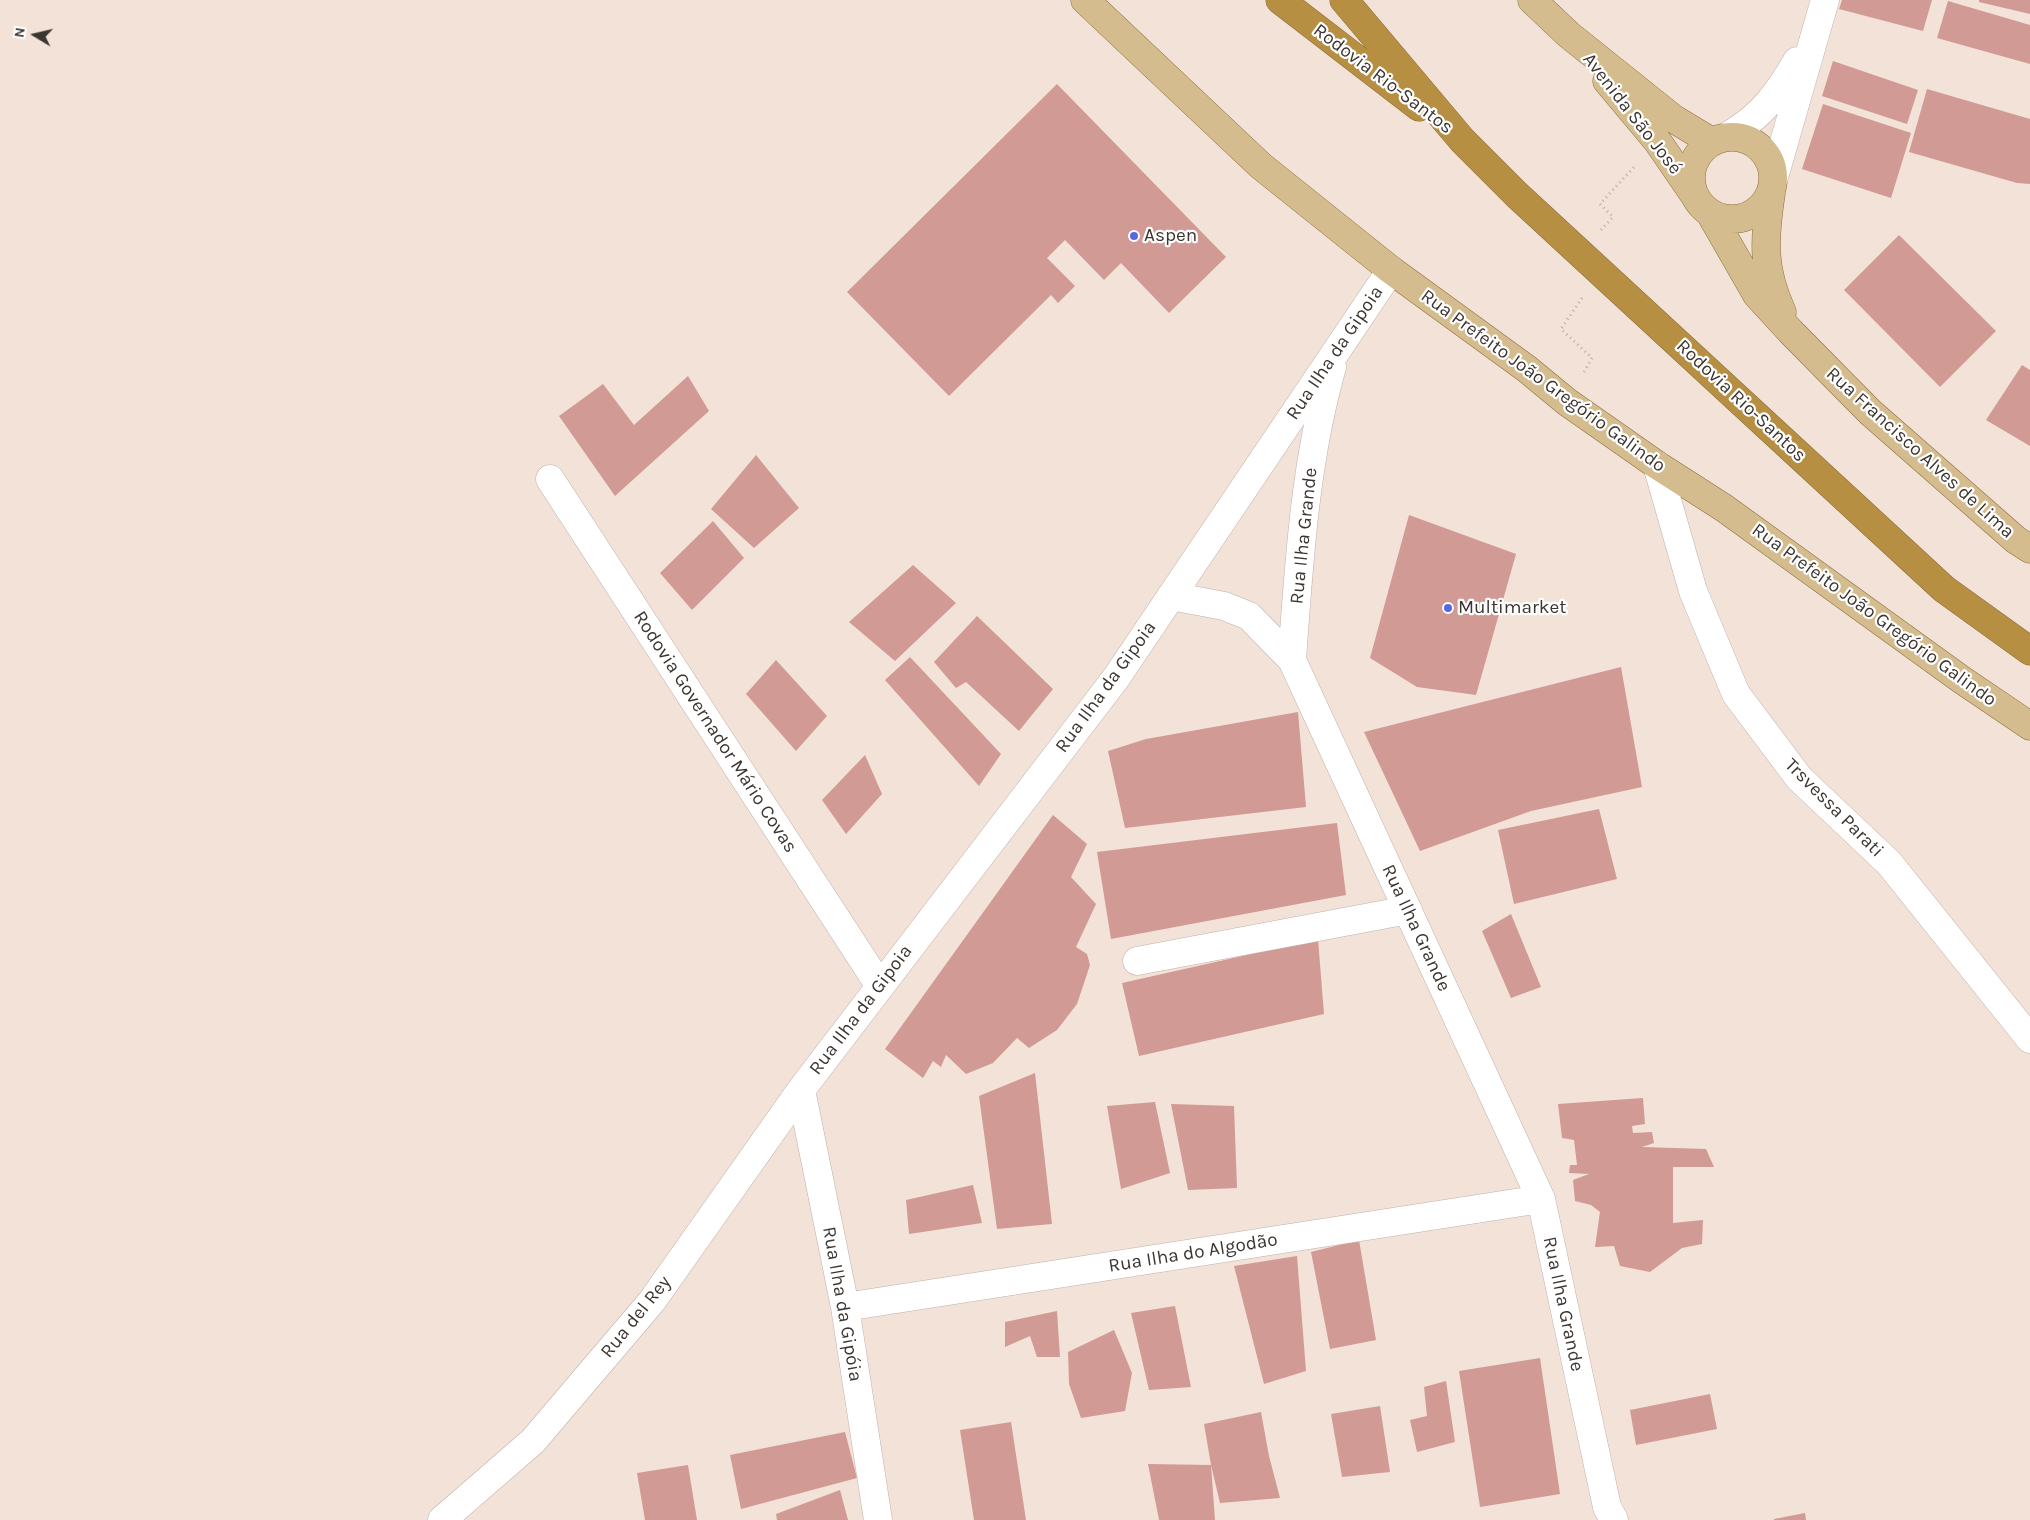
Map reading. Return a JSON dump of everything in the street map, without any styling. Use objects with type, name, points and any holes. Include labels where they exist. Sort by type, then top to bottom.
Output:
[{"type":"highway","name":"Rodovia Rio-Santos","points":[[1280,0],[1462,140]]},
{"type":"highway","name":"Rodovia Rio-Santos","points":[[1344,0],[1462,140],[1518,195],[1944,589],[2030,651]]},
{"type":"main road","name":"Rua Prefeito João Gregório Galindo","points":[[1085,0],[1261,166],[1391,270],[1527,369],[1567,402],[1657,465],[1724,508],[1962,680],[2030,726]]},
{"type":"main road","name":"Avenida São José","points":[[1532,0],[1569,35],[1674,119],[1720,139],[1746,138],[1757,144],[1771,164],[1773,185]]},
{"type":"main road","name":"Avenida São José","points":[[1569,35],[1658,142],[1701,203]]},
{"type":"main road","name":"Avenida São José","points":[[1701,203],[1690,180],[1692,166],[1698,153],[1720,139]]},
{"type":"main road","points":[[1701,203],[1721,219],[1735,220],[1747,217],[1758,211],[1773,185]]},
{"type":"main road","name":"Rua Francisco Alves de Lima","points":[[1773,185],[1766,230],[1767,267],[1775,297],[1791,332]]},
{"type":"main road","name":"Rua Francisco Alves de Lima","points":[[1701,203],[1758,295],[1791,332],[1870,412],[2016,540],[2030,549]]},
{"type":"street","points":[[1720,139],[1757,115],[1780,91],[1822,13]]},
{"type":"street","points":[[1773,185],[1822,13]]},
{"type":"street","name":"Rua Ilha da Gipoia","points":[[801,1090],[1116,678],[1391,270]]},
{"type":"street","name":"Rua Ilha Grande","points":[[1338,347],[1327,387],[1310,474],[1299,568],[1292,660],[1541,1200],[1608,1516]]},
{"type":"street","name":"Trsvessa Parati","points":[[1657,465],[1693,591],[1736,694],[1799,778],[1889,863],[2030,1039]]},
{"type":"street","name":"Rodovia Governador Mário Covas","points":[[550,479],[880,986]]},
{"type":"street","points":[[1171,596],[1224,606],[1249,616],[1292,660]]},
{"type":"street","points":[[1137,961],[1408,910]]},
{"type":"street","name":"Rua Ilha da Gipóia","points":[[801,1090],[844,1307],[878,1520]]},
{"type":"street","name":"Rua del Rey","points":[[442,1520],[533,1441],[652,1301],[801,1090]]},
{"type":"street","name":"Rua Ilha do Algodão","points":[[844,1307],[1541,1200]]},
{"type":"building","points":[[1842,0],[1932,0],[1923,31],[1839,9]]},
{"type":"building","points":[[1979,0],[2030,0],[2030,14],[1979,2]]},
{"type":"building","points":[[1948,1],[2030,25],[2030,64],[1937,38]]},
{"type":"building","points":[[1833,61],[1918,90],[1907,124],[1822,96]]},
{"type":"building","points":[[1057,84],[1226,257],[1169,313],[1121,263],[1104,280],[1065,240],[1047,258],[1075,286],[1058,303],[1051,295],[949,396],[847,292]]},
{"type":"building","points":[[1927,89],[2030,119],[2030,184],[2017,183],[1909,152]]},
{"type":"building","points":[[1823,104],[1911,133],[1891,198],[1802,169]]},
{"type":"building","points":[[1899,235],[1996,331],[1940,387],[1844,290]]},
{"type":"building","points":[[2022,365],[2030,370],[2030,446],[1986,420]]},
{"type":"building","points":[[688,376],[709,411],[615,496],[559,416],[603,384],[634,425]]},
{"type":"building","points":[[756,455],[799,508],[754,548],[711,509]]},
{"type":"building","points":[[1409,515],[1516,554],[1476,695],[1417,687],[1370,658]]},
{"type":"building","points":[[713,521],[744,558],[692,610],[660,573]]},
{"type":"building","points":[[913,565],[956,603],[895,661],[849,622]]},
{"type":"building","points":[[977,616],[1053,689],[1019,731],[966,682],[956,688],[934,662]]},
{"type":"building","points":[[910,657],[1001,754],[979,786],[885,680]]},
{"type":"building","points":[[776,660],[827,716],[796,751],[746,694]]},
{"type":"building","points":[[1621,667],[1642,787],[1531,811],[1420,851],[1364,732]]},
{"type":"building","points":[[1298,712],[1306,807],[1125,828],[1108,751],[1146,739]]},
{"type":"building","points":[[865,755],[882,794],[846,834],[822,800]]},
{"type":"building","points":[[1599,809],[1617,879],[1514,904],[1498,830]]},
{"type":"building","points":[[1053,815],[1087,844],[1071,877],[1096,904],[1076,947],[1087,954],[1090,965],[1077,1004],[1057,1030],[1029,1048],[1017,1038],[993,1063],[966,1074],[946,1055],[941,1067],[933,1061],[923,1078],[885,1049]]},
{"type":"building","points":[[1337,823],[1346,895],[1111,939],[1097,852]]},
{"type":"building","points":[[1511,914],[1541,987],[1511,998],[1482,931]]},
{"type":"building","points":[[1318,939],[1324,1014],[1139,1056],[1122,983]]},
{"type":"building","points":[[1035,1073],[1052,1224],[997,1229],[979,1096]]},
{"type":"building","points":[[1643,1098],[1645,1124],[1632,1126],[1633,1133],[1652,1132],[1654,1143],[1642,1147],[1706,1149],[1714,1167],[1673,1167],[1673,1223],[1703,1220],[1702,1244],[1682,1248],[1650,1272],[1620,1266],[1614,1246],[1595,1247],[1600,1212],[1591,1205],[1575,1201],[1573,1180],[1589,1174],[1569,1173],[1570,1165],[1577,1165],[1574,1140],[1562,1138],[1558,1104]]},
{"type":"building","points":[[1155,1102],[1170,1173],[1121,1189],[1107,1106]]},
{"type":"building","points":[[1171,1104],[1234,1106],[1237,1188],[1188,1190]]},
{"type":"building","points":[[973,1185],[982,1223],[909,1234],[906,1200]]},
{"type":"building","points":[[1359,1240],[1376,1340],[1330,1349],[1311,1252]]},
{"type":"building","points":[[1297,1256],[1306,1371],[1264,1384],[1234,1266]]},
{"type":"building","points":[[1175,1306],[1191,1387],[1149,1390],[1131,1313]]},
{"type":"building","points":[[1057,1311],[1060,1357],[1037,1357],[1030,1336],[1005,1347],[1005,1322]]},
{"type":"building","points":[[1114,1330],[1132,1373],[1125,1411],[1081,1418],[1069,1384],[1068,1352]]},
{"type":"building","points":[[1540,1358],[1560,1494],[1480,1507],[1459,1371]]},
{"type":"building","points":[[1446,1381],[1455,1442],[1417,1452],[1410,1420],[1427,1416],[1424,1387]]},
{"type":"building","points":[[1710,1394],[1717,1429],[1636,1445],[1630,1410]]},
{"type":"building","points":[[1380,1406],[1390,1472],[1342,1477],[1331,1414]]},
{"type":"building","points":[[1261,1412],[1269,1456],[1280,1498],[1220,1503],[1204,1424]]},
{"type":"building","points":[[1011,1422],[1026,1520],[974,1520],[960,1430]]},
{"type":"building","points":[[845,1432],[857,1478],[741,1509],[730,1455]]},
{"type":"building","points":[[1148,1464],[1211,1465],[1215,1520],[1159,1520]]},
{"type":"building","points":[[688,1465],[697,1520],[645,1520],[637,1473]]},
{"type":"building","points":[[840,1490],[848,1520],[777,1520],[776,1514]]},
{"type":"building","points":[[1805,1513],[1806,1520],[1774,1520],[1774,1519]]},
{"type":"place","name":"Aspen","points":[[1134,236]]},
{"type":"place","name":"Multimarket","points":[[1448,608]]}]
